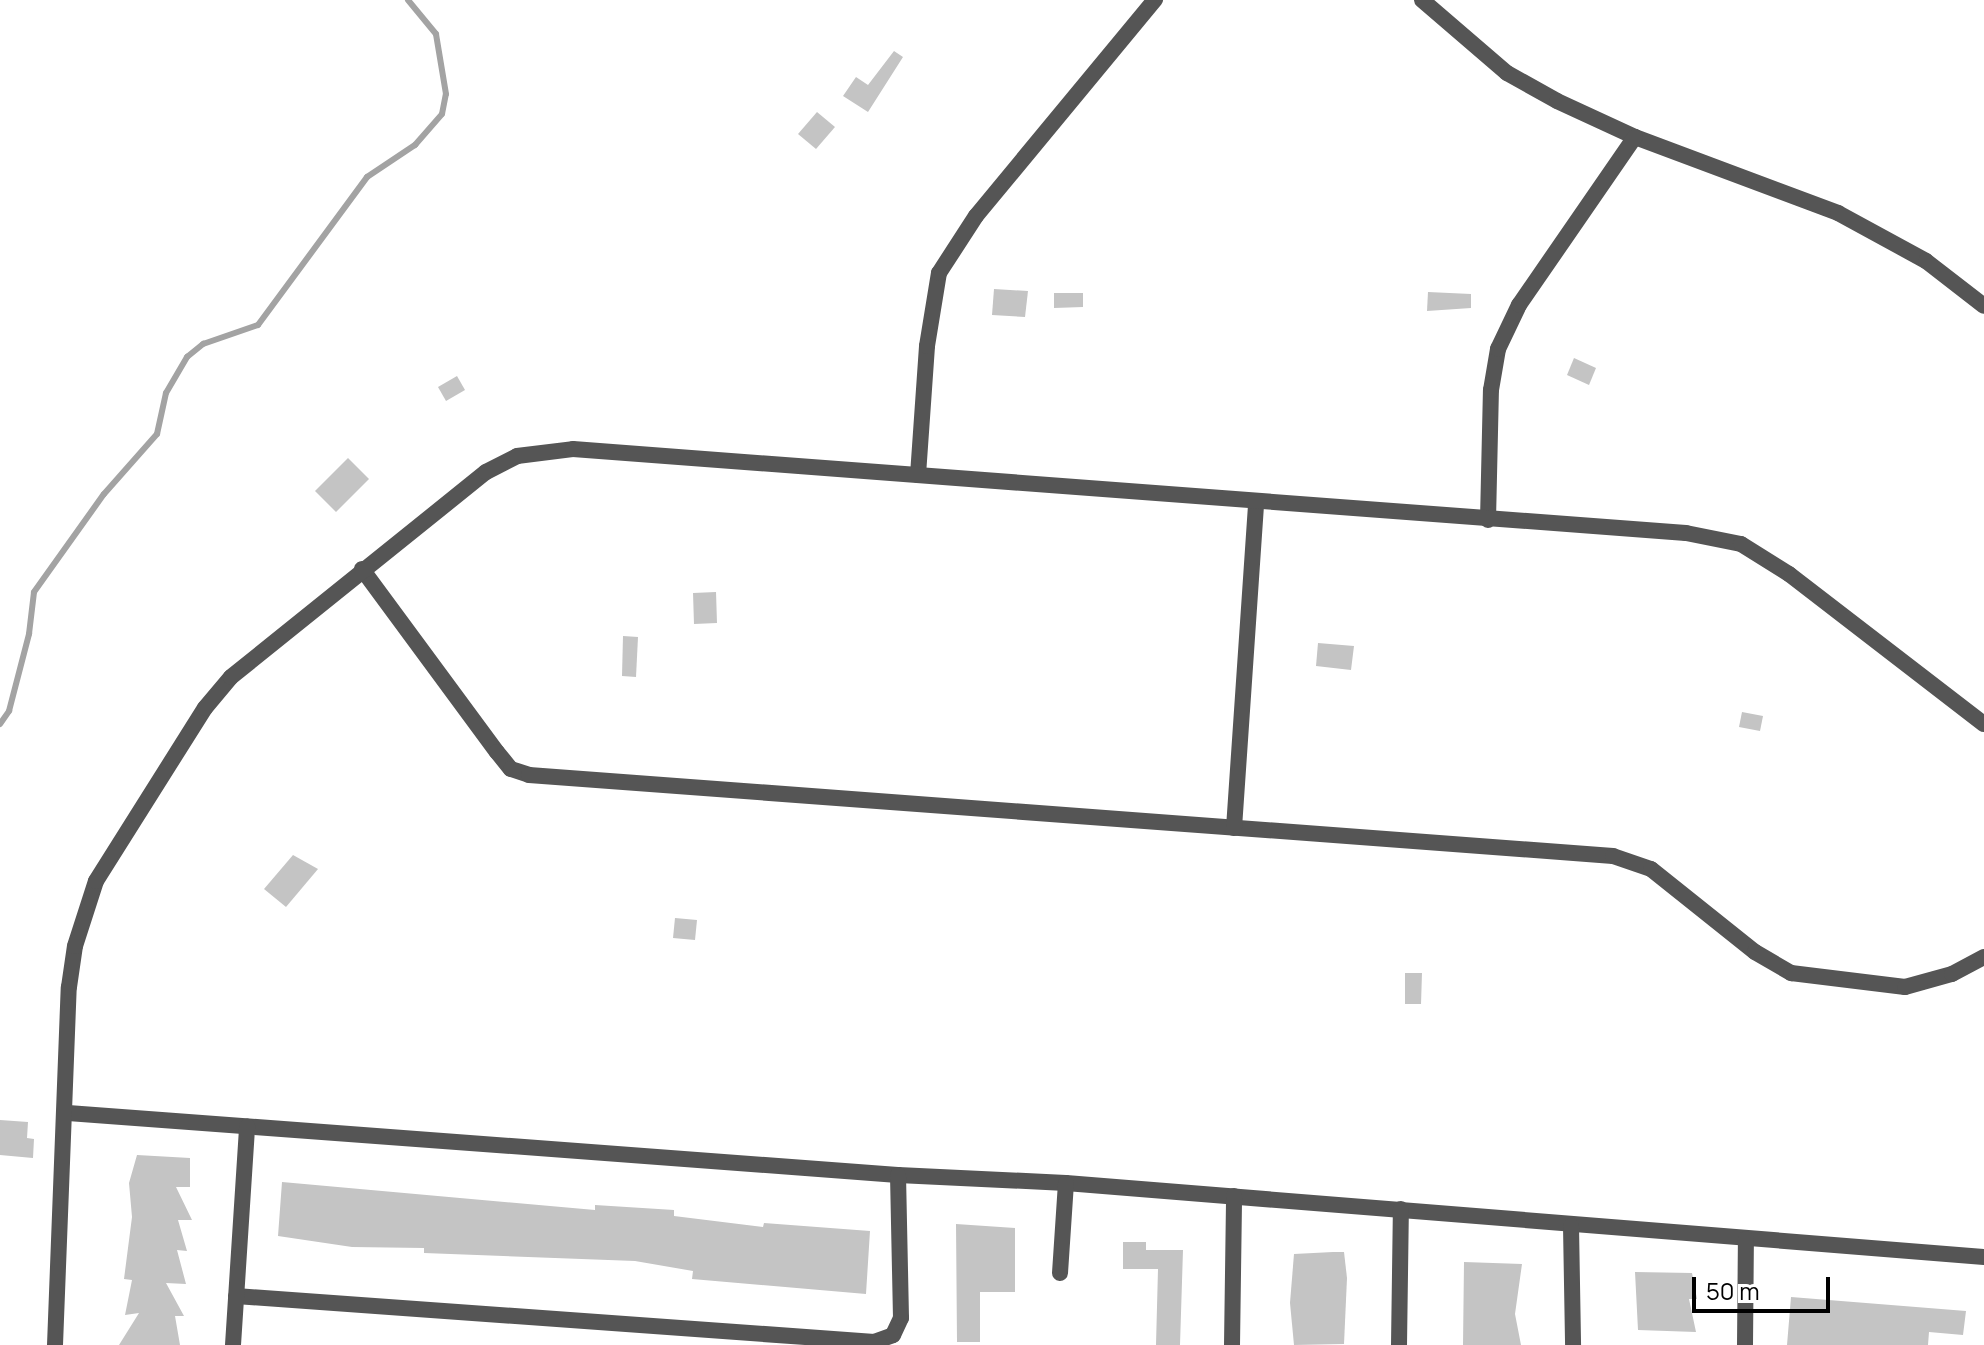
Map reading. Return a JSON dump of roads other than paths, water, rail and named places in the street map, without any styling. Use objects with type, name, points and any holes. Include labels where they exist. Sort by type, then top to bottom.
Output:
[{"type":"street","points":[[918,475],[927,346],[939,273],[976,216],[1155,0]]},
{"type":"street","points":[[1422,0],[1507,73],[1635,137],[1838,213],[1926,261],[1984,306]]},
{"type":"street","points":[[1488,520],[1491,390],[1498,349],[1519,305],[1635,137]]},
{"type":"street","points":[[55,1345],[68,1113],[69,987],[75,946],[96,881],[205,708],[231,677],[486,472],[538,450],[918,475],[1686,533],[1741,544],[1789,574],[1984,724]]},
{"type":"street","points":[[1234,828],[1256,502]]},
{"type":"street","points":[[362,569],[497,752],[511,769],[529,775],[1613,856],[1651,869],[1755,952],[1791,973],[1905,987],[1952,974],[1984,957]]},
{"type":"street","points":[[68,1113],[898,1175],[1066,1183],[1984,1257]]},
{"type":"street","points":[[233,1345],[247,1126]]},
{"type":"street","points":[[236,1296],[874,1342],[893,1335],[901,1318],[898,1175]]},
{"type":"street","points":[[1060,1273],[1066,1183]]},
{"type":"street","points":[[1232,1345],[1234,1196]]},
{"type":"street","points":[[1399,1345],[1401,1209]]},
{"type":"street","points":[[1571,1226],[1573,1345]]},
{"type":"street","points":[[1745,1345],[1746,1239]]},
{"type":"waterway","points":[[0,724],[9,711],[29,634],[34,592],[104,494],[157,434],[166,393],[187,357],[203,344],[258,325],[367,177],[415,145],[442,114],[446,94],[436,34],[408,0]]}]
